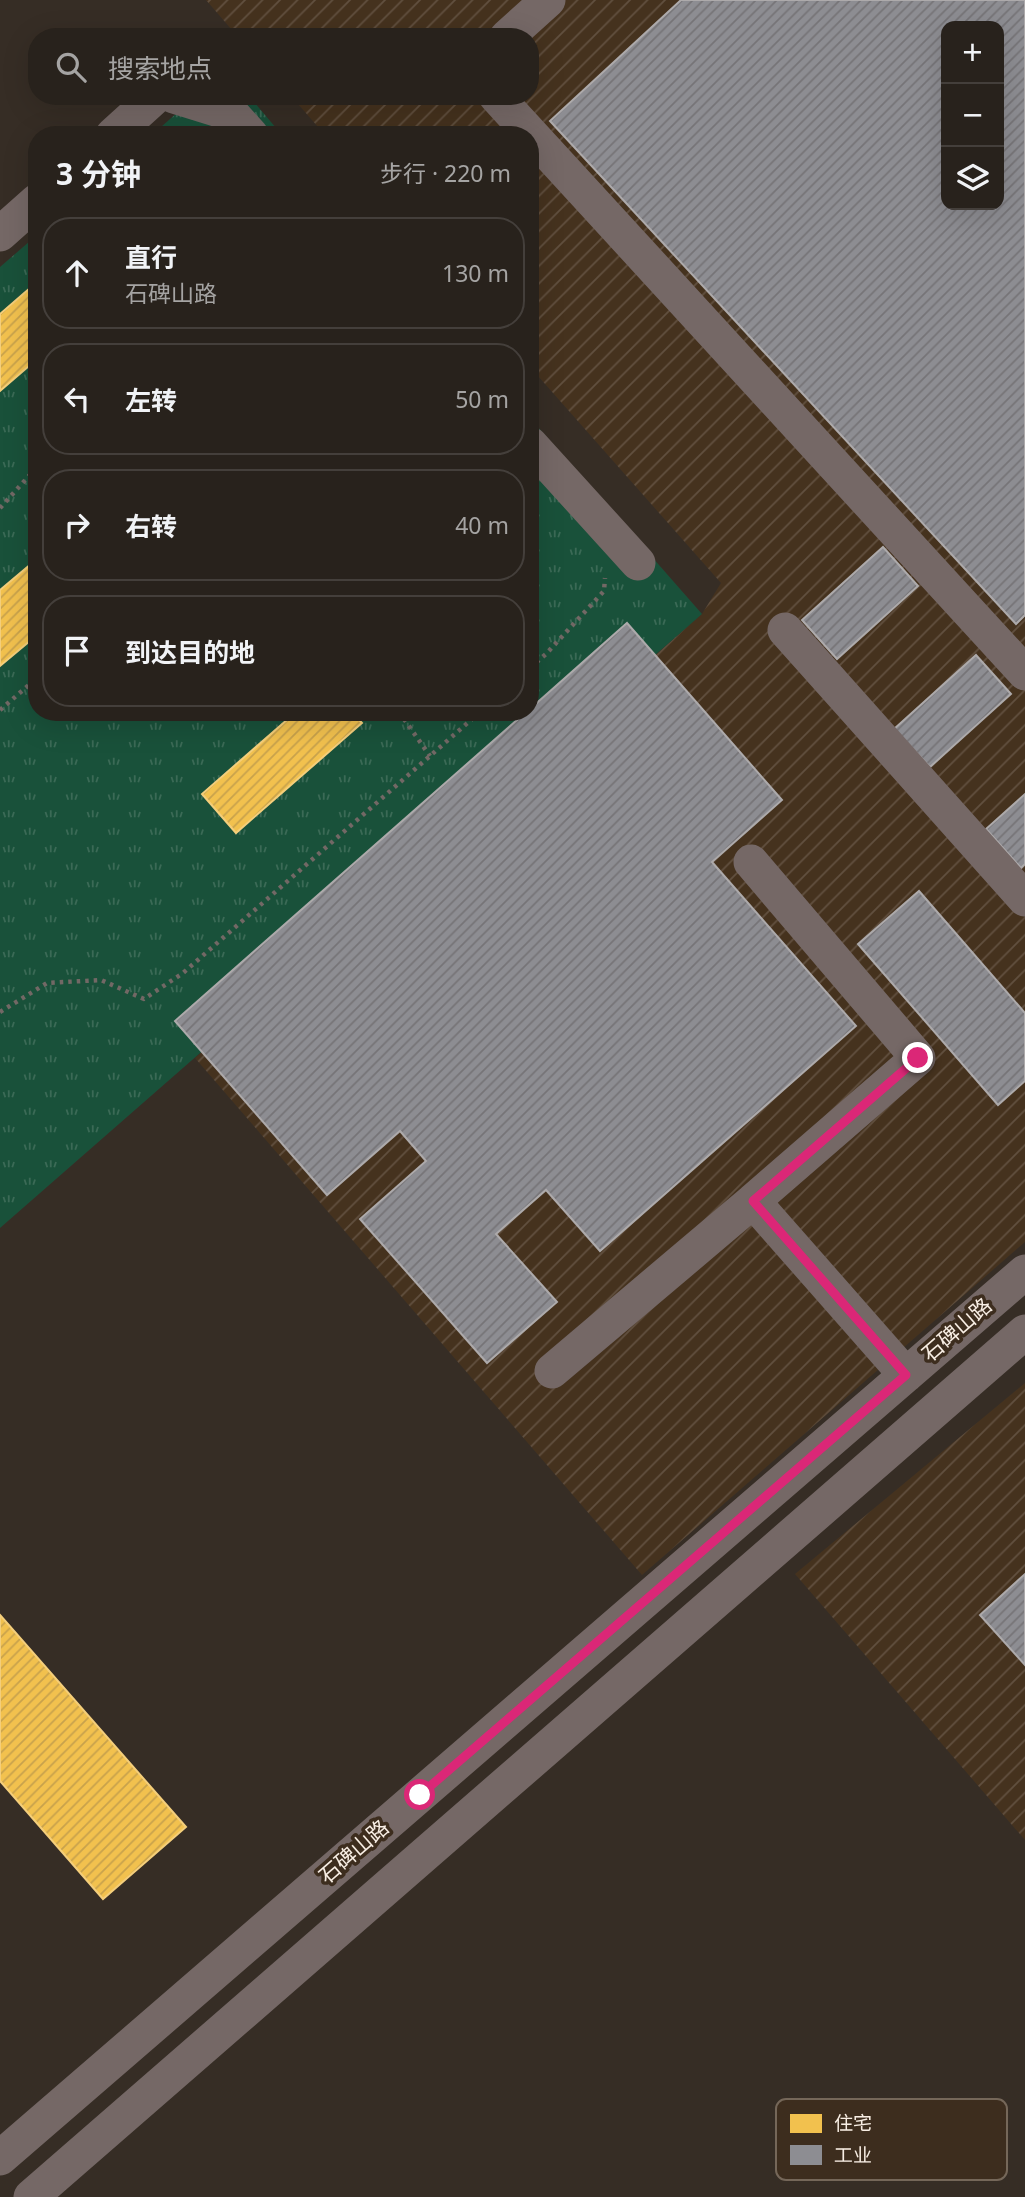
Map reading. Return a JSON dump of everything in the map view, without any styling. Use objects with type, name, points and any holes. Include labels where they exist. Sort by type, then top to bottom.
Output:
[{"type":"street","points":[[517,28],[548,0]]},
{"type":"street","points":[[123,126],[146,105]]},
{"type":"street","points":[[203,105],[232,114],[243,126]]},
{"type":"street","points":[[504,105],[524,126]]},
{"type":"street","points":[[539,143],[1025,673]]},
{"type":"street","points":[[0,234],[28,209]]},
{"type":"street","points":[[539,456],[621,565]]},
{"type":"street","points":[[785,630],[1025,899]]},
{"type":"street","points":[[552,1371],[918,1058],[751,862]]},
{"type":"street","points":[[753,1201],[906,1375]]},
{"type":"street","name":"石碑山路","points":[[0,2158],[1025,1272]]},
{"type":"street","points":[[31,2197],[1025,1332]]},
{"type":"path","points":[[0,508],[28,477]]},
{"type":"path","points":[[539,659],[604,591],[621,565]]},
{"type":"path","points":[[0,710],[28,686]]},
{"type":"path","points":[[405,721],[430,756]]},
{"type":"path","points":[[0,1012],[47,983],[101,980],[144,999],[183,973],[470,721]]},
{"type":"shaded area","points":[[206,0],[1025,0],[1025,1242],[642,1575],[195,1058],[702,614],[721,583],[539,377],[539,126],[317,126],[299,105],[539,105],[539,28],[230,28]]},
{"type":"shaded area","points":[[1025,1383],[1025,1840],[795,1574]]},
{"type":"green space","points":[[186,105],[257,105],[274,126],[162,126]]},
{"type":"green space","points":[[28,243],[28,721],[539,721],[539,428],[702,614],[0,1228],[0,267]]},
{"type":"building: 住宅","points":[[28,290],[28,367],[0,391],[0,314]]},
{"type":"building: 住宅","points":[[28,567],[28,643],[0,666],[0,590]]},
{"type":"building: 住宅","points":[[286,721],[362,723],[236,833],[202,794]]},
{"type":"building: 住宅","points":[[0,1615],[186,1827],[103,1899],[0,1781]]},
{"type":"building: 工业","points":[[681,0],[1025,0],[1025,615],[1016,624],[550,121]]},
{"type":"building: 工业","points":[[883,547],[918,586],[837,659],[802,620]]},
{"type":"building: 工业","points":[[627,623],[782,800],[712,862],[856,1026],[600,1251],[546,1190],[496,1234],[557,1302],[487,1363],[360,1219],[426,1161],[400,1131],[327,1195],[175,1021],[516,721],[539,721],[539,701]]},
{"type":"building: 工业","points":[[976,655],[1011,694],[930,767],[894,729]]},
{"type":"building: 工业","points":[[1025,794],[1025,864],[1021,868],[986,829]]},
{"type":"building: 工业","points":[[919,891],[1025,1013],[1025,1081],[998,1105],[858,944]]},
{"type":"building: 工业","points":[[1025,1574],[1025,1665],[980,1615]]},
{"type":"route","points":[[420,1795],[906,1375],[753,1201],[918,1058]]}]
